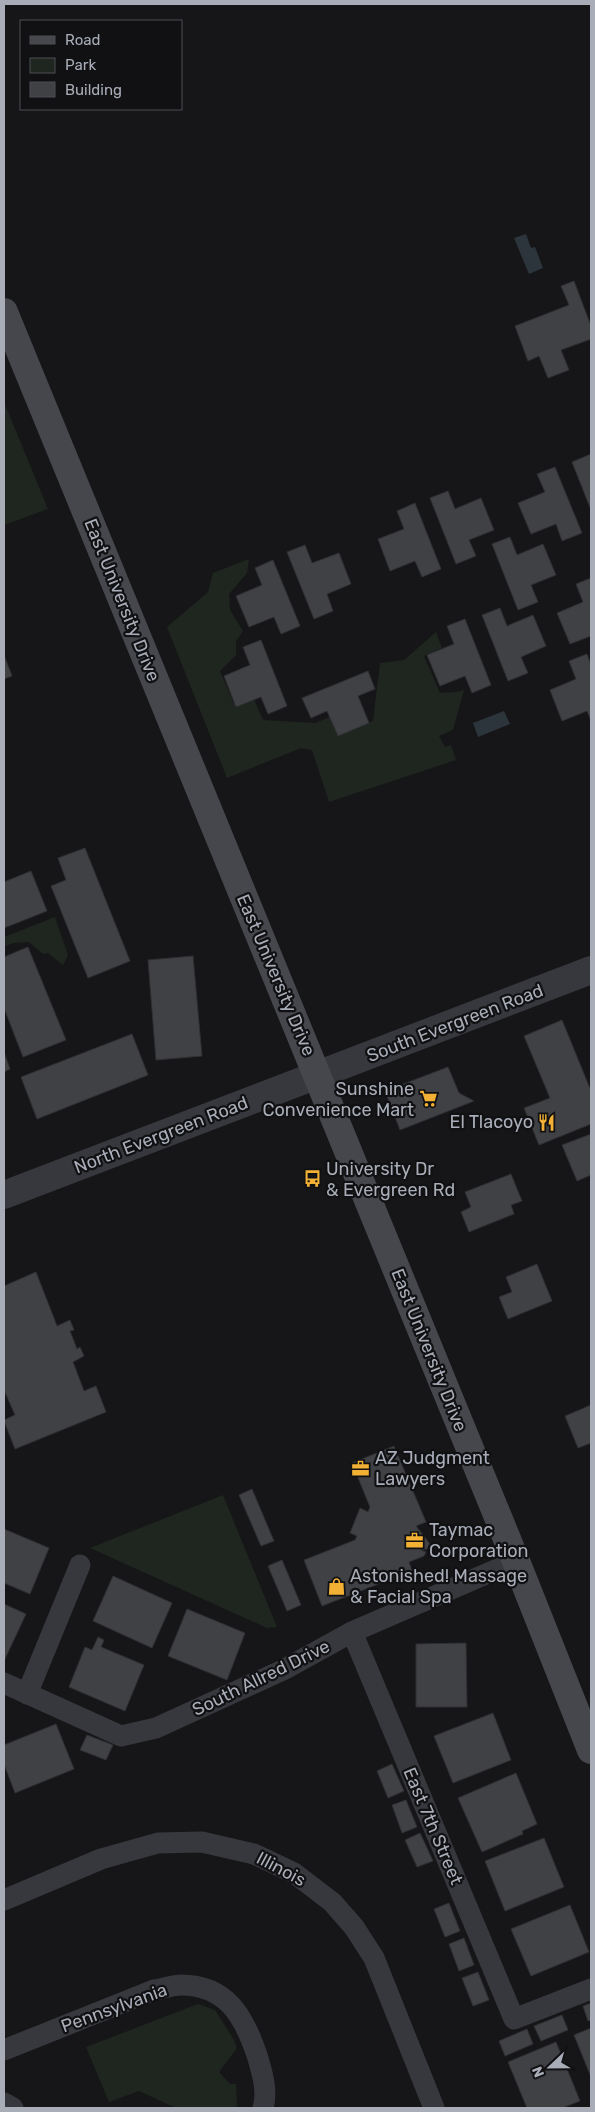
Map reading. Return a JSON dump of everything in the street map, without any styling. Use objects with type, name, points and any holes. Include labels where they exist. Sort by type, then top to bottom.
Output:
[{"type":"main road","name":"East University Drive","points":[[4,312],[516,1561],[591,1750]]},
{"type":"street","name":"South Evergreen Road","points":[[318,1076],[589,976]]},
{"type":"street","name":"North Evergreen Road","points":[[4,1195],[318,1076]]},
{"type":"street","name":"South Allred Drive","points":[[4,1683],[121,1736],[156,1728],[283,1670],[352,1632],[516,1561]]},
{"type":"street","points":[[27,1694],[80,1565]]},
{"type":"street","name":"East 7th Street","points":[[352,1632],[514,2019],[591,1989]]},
{"type":"street","name":"Illinois","points":[[4,1900],[101,1859],[158,1843],[202,1842],[254,1854],[294,1873],[332,1902],[354,1926],[374,1958],[434,2108]]},
{"type":"street","name":"Pennsylvania","points":[[4,2050],[154,1990],[180,1985],[202,1988],[222,1996],[238,2013],[251,2039],[262,2072],[266,2098],[263,2108]]},
{"type":"street","points":[[4,2103],[12,2108]]},
{"type":"green space","points":[[4,402],[48,509],[4,525]]},
{"type":"green space","points":[[249,559],[247,573],[229,594],[230,610],[243,631],[236,641],[236,655],[220,671],[234,704],[254,699],[263,720],[315,723],[330,717],[337,734],[373,721],[380,663],[404,660],[436,632],[442,648],[424,656],[440,693],[464,690],[453,730],[439,736],[445,747],[451,745],[456,760],[329,802],[312,750],[301,748],[227,778],[167,627],[208,592],[213,573]]},
{"type":"green space","points":[[55,917],[68,955],[63,965],[48,953],[43,954],[29,942],[13,943],[4,947],[4,937]]},
{"type":"green space","points":[[223,1495],[277,1627],[267,1628],[90,1548]]},
{"type":"green space","points":[[198,2004],[215,2010],[237,2048],[219,2072],[230,2084],[236,2084],[237,2108],[176,2108],[139,2091],[109,2102],[86,2047]]},
{"type":"shaded area","points":[[526,234],[531,248],[535,247],[543,268],[529,274],[514,238]]},
{"type":"shaded area","points":[[504,711],[510,724],[478,737],[473,723]]},
{"type":"building","points":[[574,281],[591,326],[591,339],[561,350],[569,370],[548,378],[539,356],[528,361],[515,326],[569,305],[561,286]]},
{"type":"building","points":[[591,454],[591,510],[572,462]]},
{"type":"building","points":[[555,467],[582,533],[562,541],[556,524],[531,534],[518,503],[545,492],[537,474]]},
{"type":"building","points":[[448,491],[455,509],[481,498],[494,530],[469,540],[476,556],[456,564],[430,498]]},
{"type":"building","points":[[415,503],[441,569],[422,577],[415,561],[390,571],[378,539],[404,529],[397,511]]},
{"type":"building","points":[[510,537],[517,555],[543,544],[556,575],[531,585],[538,602],[518,610],[492,544]]},
{"type":"building","points":[[305,545],[312,563],[339,553],[351,584],[327,594],[333,611],[314,619],[287,552]]},
{"type":"building","points":[[273,560],[300,626],[281,634],[274,617],[249,627],[236,596],[262,585],[255,568]]},
{"type":"building","points":[[591,578],[591,636],[570,644],[557,613],[583,602],[576,584]]},
{"type":"building","points":[[500,608],[507,626],[533,615],[546,646],[521,657],[528,673],[508,681],[482,615]]},
{"type":"building","points":[[465,619],[491,685],[472,693],[465,676],[440,686],[427,655],[454,644],[447,626]]},
{"type":"building","points":[[261,640],[287,706],[268,714],[261,697],[236,707],[224,676],[250,665],[243,647]]},
{"type":"building","points":[[587,654],[591,665],[591,721],[587,711],[562,721],[550,690],[576,679],[569,661]]},
{"type":"building","points":[[4,655],[12,676],[4,679]]},
{"type":"building","points":[[368,671],[375,689],[358,696],[369,723],[338,736],[327,711],[311,718],[302,698]]},
{"type":"building","points":[[85,848],[130,961],[88,978],[51,886],[66,880],[58,858]]},
{"type":"building","points":[[31,871],[47,911],[4,928],[4,882]]},
{"type":"building","points":[[28,947],[66,1040],[23,1057],[4,1008],[4,957]]},
{"type":"building","points":[[193,956],[202,1056],[156,1060],[148,960]]},
{"type":"building","points":[[562,1020],[591,1091],[591,1124],[539,1145],[524,1108],[550,1098],[524,1036]]},
{"type":"building","points":[[132,1034],[148,1075],[37,1119],[21,1077]]},
{"type":"building","points":[[4,1052],[10,1069],[4,1072]]},
{"type":"building","name":"Sunshine Convenience Mart","points":[[448,1067],[459,1093],[474,1101],[400,1130],[385,1091]]},
{"type":"building","points":[[591,1134],[591,1175],[577,1181],[562,1145]]},
{"type":"building","points":[[511,1174],[522,1201],[511,1205],[514,1214],[469,1232],[461,1212],[471,1207],[465,1192]]},
{"type":"building","points":[[537,1264],[552,1301],[508,1319],[499,1297],[512,1292],[506,1277]]},
{"type":"building","points":[[36,1272],[57,1326],[70,1320],[74,1330],[70,1331],[77,1349],[80,1347],[84,1356],[73,1362],[84,1391],[96,1386],[106,1412],[15,1449],[4,1421],[15,1415],[4,1390],[4,1286]]},
{"type":"building","points":[[591,1405],[591,1443],[578,1448],[565,1416]]},
{"type":"building","points":[[394,1446],[426,1522],[416,1526],[430,1544],[427,1549],[421,1550],[426,1552],[424,1556],[409,1562],[412,1571],[322,1606],[304,1560],[355,1540],[357,1536],[350,1533],[360,1508],[368,1512],[370,1507],[352,1463]]},
{"type":"building","points":[[252,1489],[274,1541],[261,1546],[239,1495]]},
{"type":"building","points":[[4,1529],[49,1548],[30,1594],[4,1583]]},
{"type":"building","points":[[282,1560],[301,1605],[287,1611],[268,1566]]},
{"type":"building","points":[[113,1576],[172,1603],[152,1648],[93,1621]]},
{"type":"building","points":[[4,1604],[26,1614],[4,1661]]},
{"type":"building","points":[[187,1609],[245,1633],[227,1680],[168,1656]]},
{"type":"building","points":[[98,1637],[104,1640],[101,1647],[144,1665],[125,1711],[69,1687],[85,1647],[92,1650]]},
{"type":"building","points":[[466,1643],[467,1707],[416,1707],[416,1644]]},
{"type":"building","points":[[493,1713],[511,1760],[453,1783],[434,1736]]},
{"type":"building","points":[[56,1724],[74,1769],[15,1793],[4,1764],[4,1745]]},
{"type":"building","points":[[87,1735],[113,1745],[106,1760],[80,1750]]},
{"type":"building","points":[[392,1764],[404,1791],[388,1798],[377,1771]]},
{"type":"building","points":[[516,1773],[537,1824],[522,1831],[523,1834],[482,1852],[458,1798]]},
{"type":"building","points":[[406,1800],[417,1827],[402,1833],[392,1805]]},
{"type":"building","points":[[420,1833],[433,1861],[417,1867],[405,1840]]},
{"type":"building","points":[[544,1838],[564,1887],[505,1911],[485,1861]]},
{"type":"building","points":[[449,1903],[460,1931],[445,1937],[434,1909]]},
{"type":"building","points":[[570,1905],[589,1952],[531,1976],[511,1929]]},
{"type":"building","points":[[464,1938],[474,1965],[459,1971],[449,1944]]},
{"type":"building","points":[[478,1972],[489,2000],[473,2006],[462,1978]]},
{"type":"building","points":[[591,2003],[591,2020],[588,2021],[583,2006]]},
{"type":"building","points":[[562,2015],[568,2030],[541,2041],[534,2026]]},
{"type":"building","points":[[591,2028],[591,2077],[574,2035]]},
{"type":"building","points":[[527,2029],[533,2044],[505,2056],[499,2041]]},
{"type":"building","points":[[556,2042],[580,2101],[562,2108],[527,2108],[508,2062]]},
{"type":"place","name":"Sunshine Convenience Mart","points":[[428,1099]]},
{"type":"place","name":"El Tlacoyo","points":[[547,1122]]},
{"type":"place","name":"University Dr & Evergreen Rd","points":[[312,1179]]},
{"type":"place","name":"AZ Judgment Lawyers","points":[[361,1468]]},
{"type":"place","name":"Taymac Corporation","points":[[415,1540]]},
{"type":"place","name":"Astonished! Massage & Facial Spa","points":[[336,1586]]}]
